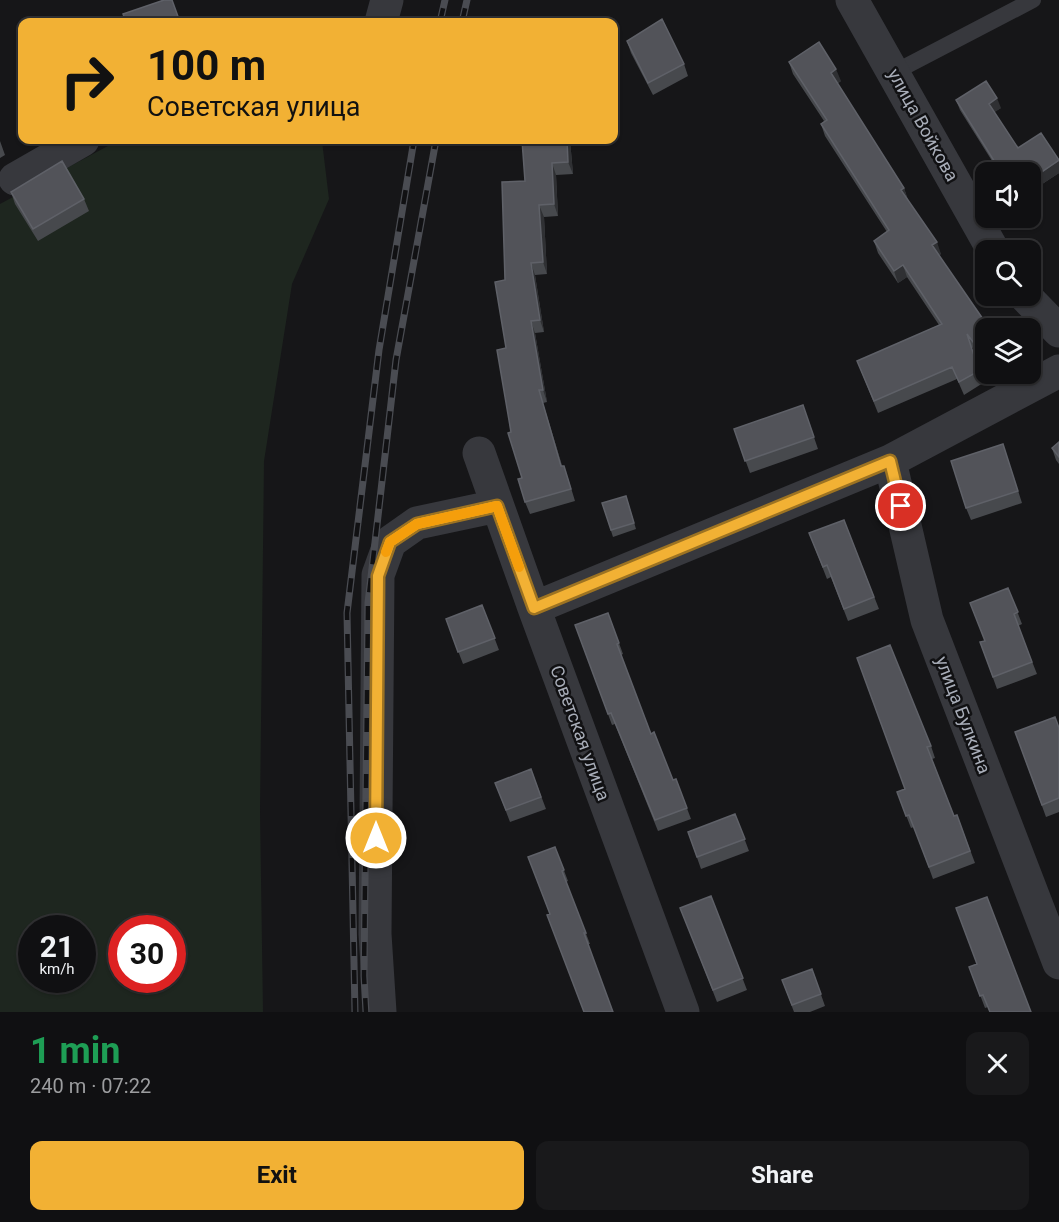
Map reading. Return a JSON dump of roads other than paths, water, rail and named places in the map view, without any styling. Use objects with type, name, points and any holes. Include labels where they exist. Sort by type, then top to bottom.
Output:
[{"type":"street","points":[[382,18],[387,0]]},
{"type":"street","name":"улица Войкова","points":[[852,0],[987,240]]},
{"type":"street","points":[[15,179],[76,144]]},
{"type":"street","points":[[1034,306],[1059,331]]},
{"type":"street","points":[[534,608],[890,461],[1059,371]]},
{"type":"street","name":"Советская улица","points":[[479,453],[683,1012]]},
{"type":"street","name":"улица Булкина","points":[[890,461],[927,621],[1059,963]]},
{"type":"street","points":[[380,1012],[375,934],[378,576],[390,542],[417,524],[497,506]]},
{"type":"lane","points":[[893,74],[1033,0]]},
{"type":"railway","points":[[441,18],[445,0]]},
{"type":"railway","points":[[463,18],[467,0]]},
{"type":"railway","points":[[355,1012],[347,613],[379,350],[413,144]]},
{"type":"railway","points":[[366,1012],[364,976],[368,603],[396,360],[435,144]]}]
